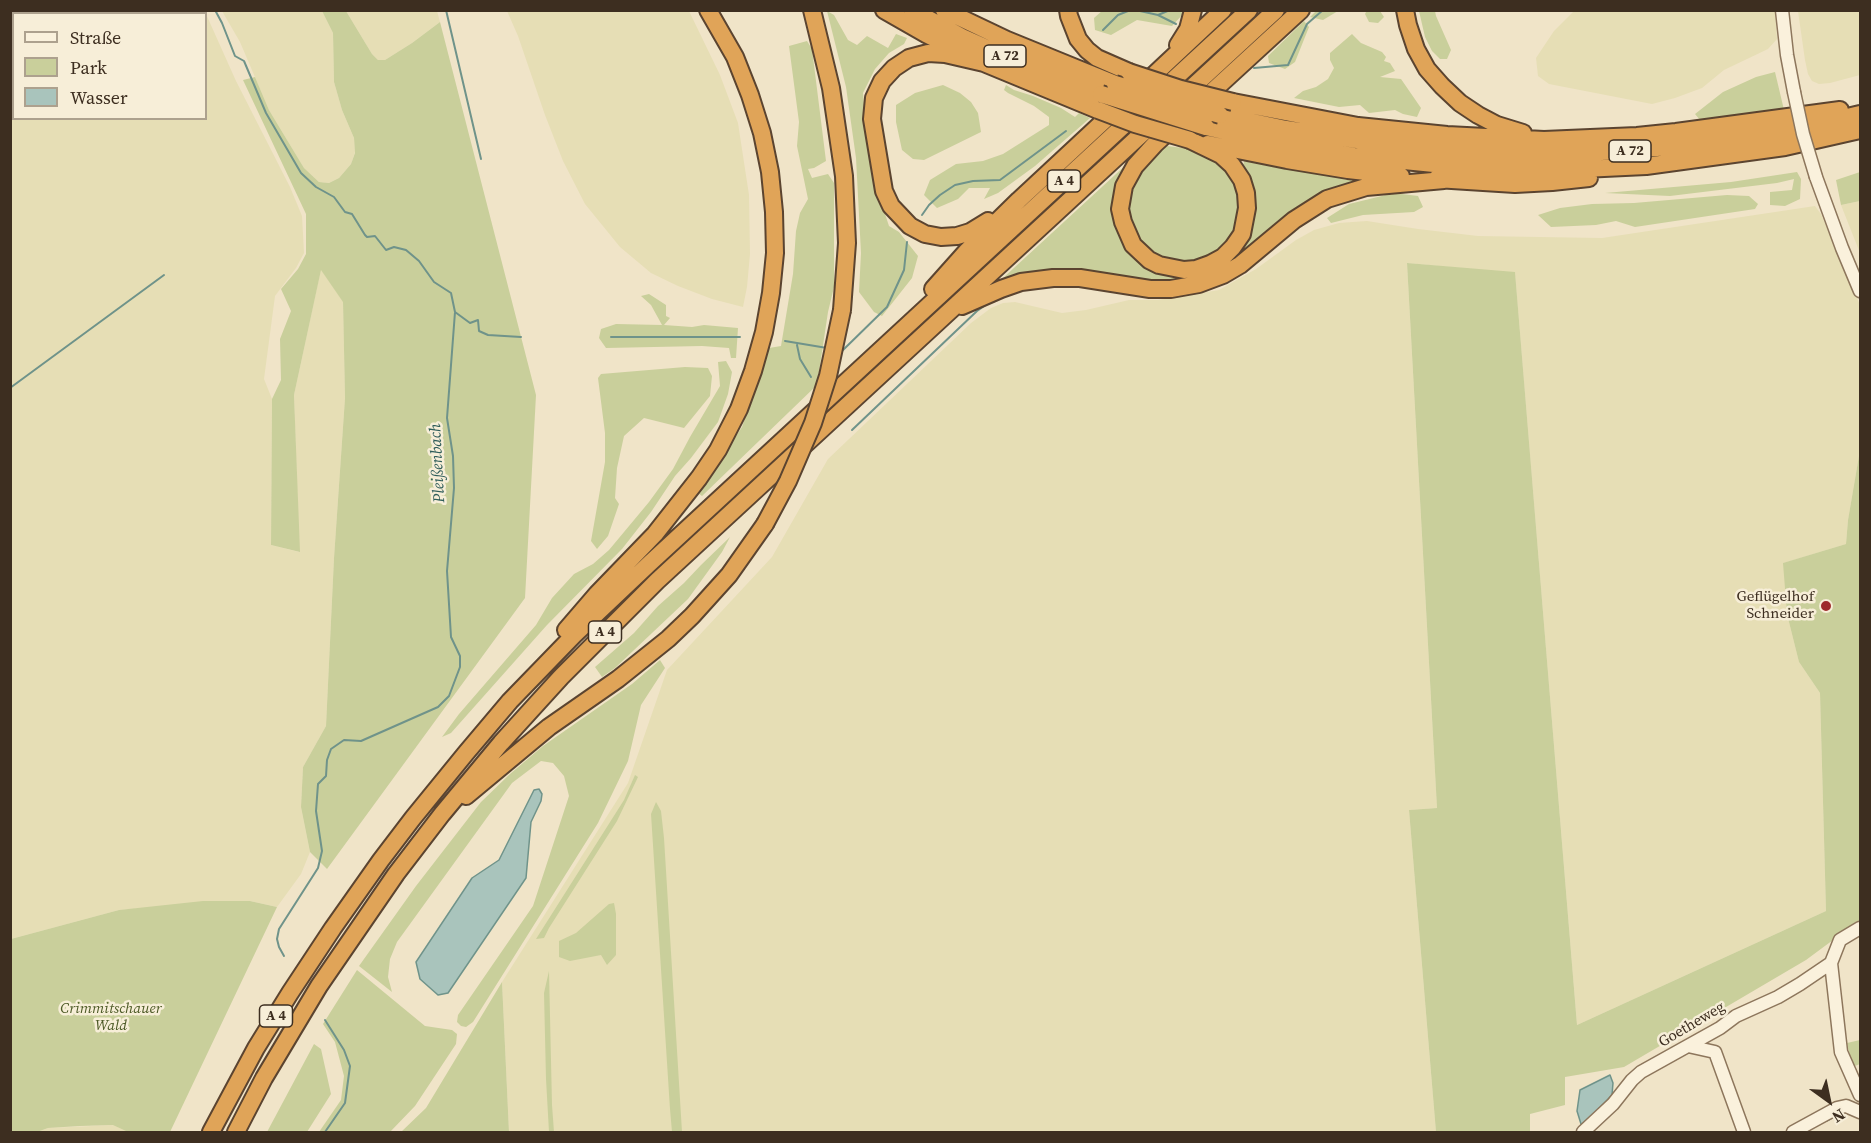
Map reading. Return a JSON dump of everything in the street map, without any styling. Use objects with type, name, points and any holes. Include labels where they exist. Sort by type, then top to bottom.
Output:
[{"type":"highway","points":[[543,667],[567,629],[655,534],[699,478],[718,450],[734,419],[759,352],[768,312],[774,263],[774,212],[770,172],[762,133],[750,95],[735,57],[708,10]]},
{"type":"highway","points":[[884,10],[984,63]]},
{"type":"highway","name":"A 72","points":[[912,10],[962,37],[1099,102],[1286,145],[1354,156],[1513,169],[1646,166],[1785,147],[1860,130]]},
{"type":"highway","name":"A 72","points":[[944,10],[1006,40],[1114,84],[1220,115],[1286,129],[1448,152],[1522,154],[1636,151],[1721,142],[1788,131],[1860,114]]},
{"type":"highway","points":[[1068,10],[1078,39],[1087,50],[1097,58],[1129,72],[1181,89],[1233,102],[1358,126],[1447,135],[1544,140],[1666,133],[1845,109],[1860,109]]},
{"type":"highway","points":[[1152,77],[1181,41],[1188,28],[1193,10]]},
{"type":"highway","points":[[879,351],[966,252],[1224,10]]},
{"type":"highway","name":"A 4","points":[[211,1132],[290,993],[381,860],[466,753],[543,667],[649,564],[1249,10]]},
{"type":"highway","name":"A 4","points":[[236,1132],[264,1078],[319,986],[369,912],[442,814],[508,735],[561,677],[657,582],[1275,10]]},
{"type":"highway","points":[[1190,140],[1221,155],[1232,165],[1242,180],[1247,208],[1242,234],[1223,257],[1196,269],[1184,270],[1158,265],[1133,245],[1120,209],[1124,186],[1136,166],[1155,144],[1300,10]]},
{"type":"highway","points":[[1405,10],[1416,49],[1428,69],[1460,103],[1497,125],[1544,140]]},
{"type":"highway","points":[[442,814],[488,779],[549,727],[618,679],[668,639],[692,616],[729,575],[765,524],[788,481],[813,423],[828,376],[842,310],[847,243],[844,176],[831,88],[812,11]]},
{"type":"highway","points":[[1019,200],[970,232],[941,237],[925,234],[910,226],[891,206],[885,191],[872,119],[874,98],[882,81],[894,68],[909,58],[928,52],[945,54],[984,63],[1099,102],[1135,123],[1190,140],[1348,171],[1515,184],[1587,179],[1646,166]]},
{"type":"highway","points":[[948,313],[1011,285],[1053,278],[1080,279],[1150,289],[1171,289],[1198,284],[1240,265],[1294,220],[1327,199],[1366,187],[1444,180]]},
{"type":"street","points":[[1782,10],[1787,55],[1803,134],[1837,237],[1860,291]]},
{"type":"street","name":"Goetheweg","points":[[1583,1132],[1613,1104],[1641,1072],[1720,1028],[1736,1016],[1778,997],[1831,963],[1840,940],[1860,928]]},
{"type":"street","points":[[1831,963],[1841,1052],[1860,1093]]},
{"type":"street","points":[[1720,1028],[1714,1052],[1744,1132]]},
{"type":"street","points":[[1688,1046],[1714,1052]]},
{"type":"street","points":[[1793,1132],[1837,1108],[1854,1109]]},
{"type":"shaded area","points":[[1575,10],[1775,11],[1777,39],[1768,49],[1724,70],[1702,88],[1652,104],[1549,84],[1538,76],[1536,58],[1554,31]]},
{"type":"shaded area","points":[[11,11],[204,11],[12,12],[12,120],[207,120],[207,16],[302,216],[304,253],[275,296],[264,379],[272,399],[271,545],[299,552],[294,395],[321,269],[343,301],[345,398],[326,726],[303,767],[301,807],[310,852],[301,874],[277,907],[250,901],[119,910],[11,939]]},
{"type":"shaded area","points":[[222,11],[322,11],[333,33],[334,82],[342,110],[354,138],[355,152],[351,164],[339,178],[329,183],[319,182],[304,168],[269,110],[240,42]]},
{"type":"shaded area","points":[[346,11],[437,11],[440,22],[385,60],[378,60]]},
{"type":"shaded area","points":[[507,11],[689,11],[720,75],[738,123],[749,195],[750,254],[743,307],[712,299],[651,273],[620,247],[585,204],[563,161]]},
{"type":"shaded area","points":[[1798,11],[1860,11],[1860,75],[1830,83],[1819,84],[1812,81],[1805,60]]},
{"type":"shaded area","points":[[1860,201],[1860,253],[1841,205]]},
{"type":"shaded area","points":[[1815,206],[1821,214],[1860,305],[1860,450],[1846,544],[1784,563],[1787,614],[1799,662],[1820,693],[1826,911],[1577,1025],[1515,273],[1407,263],[1437,808],[1409,810],[1436,1132],[509,1132],[502,982],[628,783],[667,670],[772,557],[828,459],[971,323],[991,308],[1003,303],[1015,302],[1062,313],[1129,300],[1158,300],[1219,290],[1256,269],[1296,240],[1314,230],[1339,223],[1367,221],[1478,236],[1602,238]]},
{"type":"shaded area","points":[[114,1125],[128,1132],[37,1132],[48,1128]]},
{"type":"green space","points":[[1103,10],[1182,10],[1183,14],[1172,26],[1137,20],[1111,35],[1095,30],[1094,18]]},
{"type":"green space","points":[[1367,10],[1380,11],[1384,17],[1378,23],[1369,22],[1365,14]]},
{"type":"green space","points":[[322,11],[346,11],[378,60],[385,60],[440,22],[536,395],[525,598],[327,869],[310,852],[301,807],[303,767],[326,726],[345,398],[343,302],[321,270],[294,395],[300,552],[271,545],[272,399],[281,380],[280,339],[291,311],[281,289],[298,269],[306,254],[306,214],[243,80],[255,77],[269,110],[304,168],[319,182],[329,183],[339,178],[351,164],[355,153],[354,138],[342,110],[334,82],[333,33]]},
{"type":"green space","points":[[827,11],[834,15],[848,40],[857,45],[867,36],[888,48],[896,34],[907,38],[904,44],[889,53],[875,69],[863,93],[866,126],[882,205],[889,226],[899,232],[918,256],[912,278],[882,316],[874,312],[859,292],[861,253],[856,158],[846,87]]},
{"type":"green space","points":[[1316,11],[1338,11],[1323,20],[1310,17]]},
{"type":"green space","points":[[1419,11],[1435,11],[1451,50],[1447,59],[1440,59],[1432,51],[1425,37]]},
{"type":"green space","points":[[1304,21],[1309,27],[1295,62],[1285,69],[1269,63],[1268,56]]},
{"type":"green space","points":[[1352,34],[1361,43],[1382,52],[1386,57],[1384,61],[1390,63],[1395,71],[1380,77],[1401,79],[1421,108],[1417,117],[1395,110],[1369,113],[1360,105],[1339,107],[1294,98],[1328,79],[1334,68],[1330,60],[1330,53]]},
{"type":"green space","points":[[807,41],[812,49],[826,161],[808,169],[812,178],[828,174],[834,183],[834,287],[817,385],[702,496],[698,493],[742,427],[769,348],[781,346],[793,274],[796,231],[800,213],[808,199],[797,146],[799,122],[789,46]]},
{"type":"green space","points":[[1775,72],[1784,110],[1700,120],[1695,114],[1723,92],[1756,77]]},
{"type":"green space","points":[[943,85],[960,93],[971,102],[978,113],[981,132],[924,160],[913,159],[902,150],[896,122],[896,105],[915,93]]},
{"type":"green space","points":[[1006,85],[1061,108],[1075,117],[1079,113],[1090,118],[1035,166],[998,193],[984,199],[990,188],[969,188],[958,199],[937,208],[924,195],[930,180],[956,164],[983,161],[1003,154],[1049,125],[1049,117],[1034,106],[1008,93],[1004,90]]},
{"type":"green space","points":[[1167,146],[1199,150],[1218,160],[1231,175],[1240,195],[1241,219],[1232,240],[1204,263],[1173,264],[1141,247],[1130,229],[1127,196],[1149,157]]},
{"type":"green space","points":[[1141,151],[1119,181],[1126,244],[1190,275],[1244,240],[1241,171],[1245,159],[1364,179],[1332,190],[1235,259],[1207,274],[1178,280],[1148,282],[1005,281],[1002,279]]},
{"type":"green space","points":[[1797,172],[1801,179],[1800,199],[1785,206],[1770,205],[1770,192],[1792,190],[1794,179],[1670,196],[1605,193],[1731,182]]},
{"type":"green space","points":[[1860,172],[1860,201],[1841,205],[1836,180]]},
{"type":"green space","points":[[1394,193],[1418,196],[1423,207],[1414,212],[1363,215],[1331,223],[1327,218],[1349,204]]},
{"type":"green space","points":[[1727,195],[1749,196],[1758,204],[1755,209],[1635,227],[1616,221],[1596,225],[1551,227],[1538,215],[1560,208],[1592,204]]},
{"type":"green space","points":[[1407,263],[1515,272],[1577,1025],[1826,911],[1820,693],[1799,662],[1787,614],[1783,563],[1846,544],[1860,450],[1860,920],[1806,960],[1624,1067],[1565,1077],[1565,1105],[1530,1114],[1530,1132],[1436,1132],[1409,810],[1437,808]]},
{"type":"green space","points":[[649,294],[666,305],[666,316],[670,318],[664,325],[738,328],[736,358],[731,358],[729,348],[702,346],[606,348],[599,338],[601,329],[616,324],[662,325],[651,305],[641,296]]},
{"type":"green space","points":[[726,361],[732,372],[728,394],[718,422],[675,476],[651,512],[622,549],[547,625],[451,733],[442,737],[536,625],[552,598],[574,574],[593,564],[609,550],[649,502],[673,469],[720,386],[718,362]]},
{"type":"green space","points":[[685,367],[708,368],[712,376],[710,396],[684,428],[644,418],[624,436],[617,468],[615,498],[619,504],[608,536],[597,549],[591,541],[605,462],[605,433],[598,378],[601,374]]},
{"type":"green space","points":[[730,537],[688,599],[615,668],[602,677],[595,667],[634,633],[658,606]]},
{"type":"green space","points":[[660,660],[665,668],[641,705],[628,761],[598,823],[473,1022],[466,1027],[461,1026],[457,1022],[458,1015],[533,906],[569,796],[564,776],[553,763],[541,761],[512,783],[397,942],[390,959],[388,977],[392,992],[359,966],[416,886],[481,802],[543,746],[632,684]]},
{"type":"green space","points":[[635,775],[638,777],[617,821],[544,938],[536,939],[624,800]]},
{"type":"green space","points":[[656,802],[661,811],[664,838],[682,1132],[672,1132],[670,1109],[651,814]]},
{"type":"green space","name":"Crimmitschauer Wald","points":[[203,901],[250,901],[277,907],[170,1132],[128,1132],[113,1125],[11,1132],[11,939],[119,910]]},
{"type":"green space","points":[[614,903],[616,955],[607,965],[601,955],[570,961],[559,957],[559,941],[576,933],[609,904]]},
{"type":"green space","points":[[357,970],[425,1026],[452,1030],[457,1034],[456,1044],[415,1106],[390,1132],[319,1132],[341,1100],[344,1076],[335,1042],[323,1024]]},
{"type":"green space","points":[[549,971],[554,1132],[549,1132],[546,1079],[544,993]]},
{"type":"green space","points":[[502,982],[509,1132],[401,1132],[426,1108]]},
{"type":"green space","points":[[1860,1040],[1860,1064],[1855,1066],[1852,1065],[1847,1043]]},
{"type":"green space","points":[[314,1044],[321,1049],[331,1094],[307,1132],[267,1132]]},
{"type":"water","points":[[539,789],[542,794],[541,801],[531,822],[526,878],[448,993],[438,995],[420,979],[416,962],[472,878],[499,860],[534,790]]},
{"type":"water","points":[[1610,1075],[1613,1083],[1612,1095],[1584,1124],[1581,1124],[1577,1111],[1580,1090]]},
{"type":"waterway","name":"Pleißenbach","points":[[215,10],[235,56],[244,61],[266,113],[301,173],[316,187],[334,197],[345,212],[352,214],[367,237],[375,236],[386,250],[394,247],[406,250],[419,261],[434,282],[451,293],[455,312],[447,418],[453,456],[454,488],[447,571],[451,637],[460,656],[460,667],[449,696],[438,707],[361,741],[344,740],[331,749],[327,760],[326,776],[318,784],[316,811],[322,851],[318,868],[279,929],[277,939],[284,956]]},
{"type":"waterway","points":[[446,10],[481,159]]},
{"type":"waterway","points":[[1158,15],[1170,10]]},
{"type":"waterway","points":[[1254,68],[1288,65],[1307,24],[1323,10]]},
{"type":"waterway","points":[[1103,30],[1118,15],[1128,11],[1158,15],[1176,24]]},
{"type":"waterway","points":[[922,215],[929,205],[955,185],[973,181],[1000,180],[1066,131]]},
{"type":"waterway","points":[[842,351],[887,307],[904,270],[907,242]]},
{"type":"waterway","points":[[10,388],[164,275]]},
{"type":"waterway","points":[[852,430],[977,311],[990,302]]},
{"type":"waterway","points":[[455,312],[470,323],[478,320],[479,331],[488,335],[521,337]]},
{"type":"waterway","points":[[611,337],[740,337]]},
{"type":"waterway","points":[[785,341],[827,348]]},
{"type":"waterway","points":[[797,345],[800,359],[811,377]]},
{"type":"waterway","name":"Pleißenbach","points":[[325,1020],[344,1050],[350,1066],[345,1103],[325,1132]]},
{"type":"waterway","name":"Pleißenbach","points":[[1826,1121],[1847,1110]]},
{"type":"place","name":"Geflügelhof Schneider","points":[[1826,606]]}]
